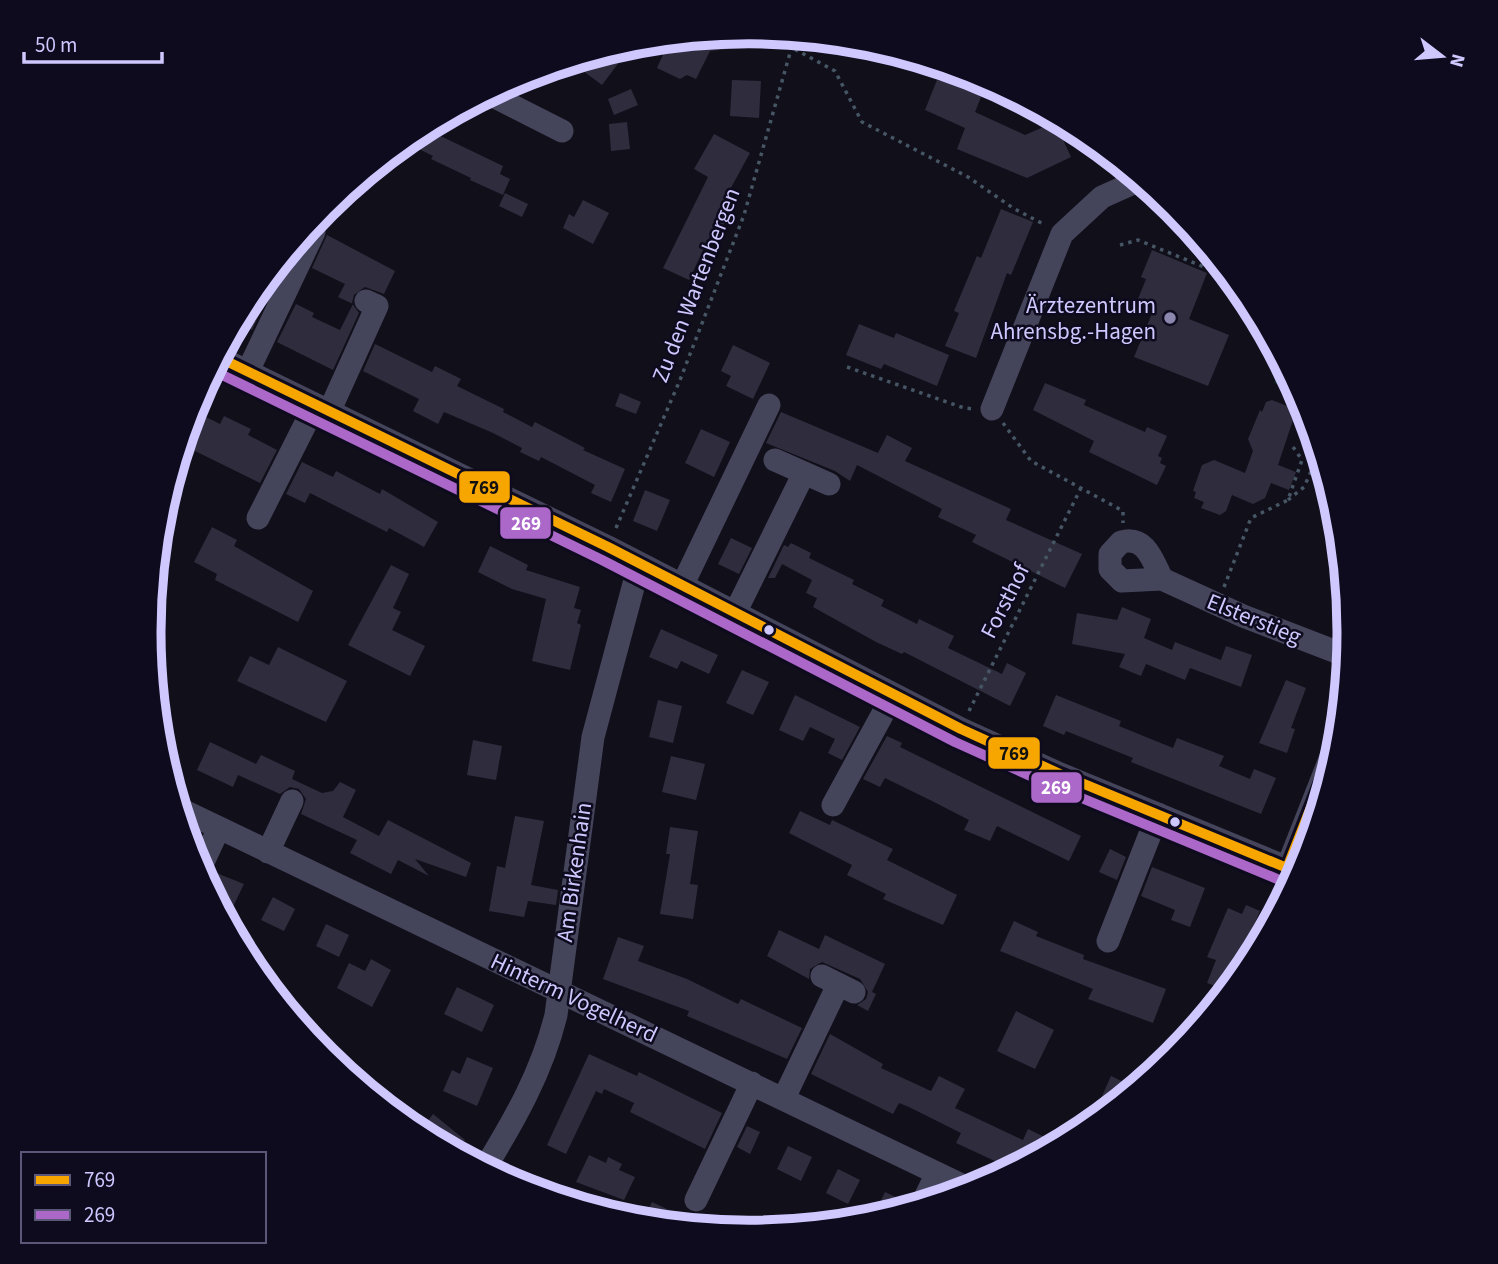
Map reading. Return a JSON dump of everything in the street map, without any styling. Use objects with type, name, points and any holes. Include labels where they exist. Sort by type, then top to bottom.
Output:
[{"type":"street","points":[[500,99],[562,131]]},
{"type":"street","points":[[992,409],[1062,234],[1102,197],[1130,184]]},
{"type":"street","points":[[248,371],[310,241]]},
{"type":"street","points":[[258,518],[377,306],[366,301]]},
{"type":"street","points":[[227,361],[607,547],[961,729],[1287,868]]},
{"type":"street","points":[[682,586],[769,405]]},
{"type":"street","points":[[775,460],[829,484]]},
{"type":"street","points":[[735,613],[804,473]]},
{"type":"street","points":[[1137,541],[1146,548],[1162,579],[1129,583],[1117,578],[1110,569],[1112,549],[1121,542],[1137,541]]},
{"type":"street","name":"Am Birkenhain","points":[[490,1160],[524,1104],[548,1046],[556,1015],[557,991],[593,737],[639,565]]},
{"type":"street","name":"Elsterstieg","points":[[1162,579],[1217,606],[1336,652]]},
{"type":"street","points":[[833,805],[893,695]]},
{"type":"street","points":[[268,852],[292,801]]},
{"type":"street","name":"Hinterm Vogelherd","points":[[190,814],[956,1182]]},
{"type":"street","points":[[1108,941],[1158,814]]},
{"type":"street","points":[[206,856],[219,828]]},
{"type":"street","points":[[784,1098],[838,984]]},
{"type":"street","points":[[696,1200],[752,1083]]},
{"type":"street","points":[[928,1192],[937,1173]]},
{"type":"path","points":[[792,46],[835,71],[862,122],[968,177],[1013,208],[1062,234]]},
{"type":"path","name":"Zu den Wartenbergen","points":[[607,547],[680,380],[744,215],[792,46]]},
{"type":"path","points":[[1119,245],[1138,240],[1209,269]]},
{"type":"path","points":[[846,367],[964,408],[992,409],[1031,461],[1124,511],[1121,542]]},
{"type":"path","points":[[1288,500],[1302,460],[1291,444]]},
{"type":"path","points":[[1217,606],[1251,518],[1288,500],[1304,487],[1313,468]]},
{"type":"path","name":"Forsthof","points":[[961,729],[1081,488]]},
{"type":"green space","points":[[771,45],[802,47],[782,50]]},
{"type":"green space","points":[[1278,373],[1283,387],[1274,383]]},
{"type":"building","points":[[725,45],[728,49],[710,51],[696,79],[687,75],[680,79],[657,68],[665,50]]},
{"type":"building","points":[[617,59],[620,61],[602,85],[580,69]]},
{"type":"building","points":[[942,77],[977,90],[976,94],[981,97],[975,112],[1025,135],[1047,125],[1060,133],[1071,157],[1027,178],[957,149],[965,128],[925,110],[937,80],[942,81]]},
{"type":"building","points":[[732,80],[761,81],[759,118],[730,116]]},
{"type":"building","points":[[631,89],[638,105],[614,115],[608,99]]},
{"type":"building","points":[[627,122],[630,149],[611,151],[609,124]]},
{"type":"building","points":[[437,134],[503,166],[500,174],[510,179],[503,195],[431,159],[433,156],[416,147]]},
{"type":"building","points":[[714,134],[750,153],[721,206],[731,211],[716,239],[710,236],[689,280],[663,268],[708,177],[694,169]]},
{"type":"building","points":[[505,193],[528,204],[522,217],[499,206]]},
{"type":"building","points":[[583,200],[609,213],[593,244],[563,228],[569,214],[574,217]]},
{"type":"building","points":[[1001,209],[1033,222],[1011,275],[1007,273],[976,358],[945,346],[959,313],[954,311],[977,256],[981,258]]},
{"type":"building","points":[[327,235],[395,271],[384,294],[365,287],[354,295],[353,304],[338,297],[345,284],[312,268]]},
{"type":"building","name":"Ärztezentrum Ahrensbg.-Hagen","points":[[1152,250],[1207,273],[1189,319],[1229,335],[1208,386],[1134,357],[1153,311],[1136,304],[1146,279],[1141,277]]},
{"type":"building","points":[[271,290],[252,330],[247,327]]},
{"type":"building","points":[[296,304],[314,313],[312,317],[340,330],[353,304],[359,313],[333,370],[277,342]]},
{"type":"building","points":[[859,324],[894,338],[896,333],[949,355],[937,386],[884,364],[881,369],[846,355]]},
{"type":"building","points":[[375,344],[432,372],[435,366],[461,379],[457,386],[504,409],[503,412],[532,427],[535,422],[585,448],[583,450],[625,469],[611,502],[591,493],[595,485],[541,457],[539,461],[520,452],[522,448],[493,433],[444,412],[438,424],[413,411],[419,399],[363,371]]},
{"type":"building","points":[[733,345],[770,363],[753,399],[726,386],[731,376],[721,371]]},
{"type":"building","points":[[1045,383],[1086,400],[1084,405],[1145,432],[1147,427],[1167,436],[1158,456],[1162,458],[1160,463],[1166,466],[1157,485],[1089,452],[1094,441],[1033,410]]},
{"type":"building","points":[[620,393],[641,402],[636,414],[615,406]]},
{"type":"building","points":[[1272,400],[1292,408],[1295,414],[1278,465],[1296,472],[1289,490],[1271,483],[1265,498],[1253,504],[1232,495],[1226,511],[1220,515],[1201,508],[1204,502],[1194,498],[1196,492],[1193,491],[1202,465],[1214,460],[1245,473],[1253,451],[1248,439],[1266,402]]},
{"type":"building","points":[[781,412],[878,453],[887,435],[912,448],[905,461],[1011,509],[1006,520],[1082,554],[1065,588],[972,542],[976,535],[938,517],[942,509],[857,465],[850,481],[835,471],[766,443]]},
{"type":"building","points":[[203,415],[220,424],[224,416],[251,429],[248,435],[277,450],[260,483],[195,451],[193,456],[189,454]]},
{"type":"building","points":[[701,429],[730,442],[714,477],[685,463]]},
{"type":"building","points":[[302,462],[333,477],[336,471],[380,494],[382,489],[438,522],[424,547],[389,528],[387,532],[310,493],[305,503],[286,494]]},
{"type":"building","points":[[645,490],[670,500],[657,531],[633,521]]},
{"type":"building","points":[[212,527],[237,540],[234,546],[313,591],[298,622],[215,580],[217,574],[194,562]]},
{"type":"building","points":[[731,538],[752,548],[739,574],[718,564]]},
{"type":"building","points":[[791,543],[811,553],[809,558],[854,580],[852,584],[884,600],[881,606],[917,624],[919,619],[954,636],[948,648],[1002,674],[1007,663],[1026,673],[1010,706],[904,652],[902,654],[876,642],[813,607],[817,598],[806,593],[812,580],[782,564],[775,578],[768,578],[784,545],[788,547]]},
{"type":"building","points":[[490,546],[528,565],[526,570],[580,587],[574,608],[581,610],[577,623],[581,625],[570,670],[532,661],[546,599],[512,589],[478,572]]},
{"type":"building","points":[[391,565],[409,574],[393,608],[401,612],[392,630],[425,646],[410,676],[348,645]]},
{"type":"building","points":[[1122,607],[1151,619],[1144,638],[1172,650],[1175,642],[1221,660],[1226,646],[1252,655],[1241,687],[1190,668],[1185,680],[1146,664],[1141,676],[1119,667],[1125,654],[1072,644],[1077,613],[1117,620]]},
{"type":"building","points":[[661,629],[718,655],[709,674],[681,661],[677,669],[649,657]]},
{"type":"building","points":[[278,647],[347,681],[326,722],[237,681],[250,656],[269,665]]},
{"type":"building","points":[[742,670],[769,682],[753,715],[726,703]]},
{"type":"building","points":[[1286,680],[1306,688],[1291,728],[1295,729],[1287,753],[1259,743]]},
{"type":"building","points":[[795,695],[860,727],[842,760],[828,753],[835,739],[810,727],[803,741],[779,730]]},
{"type":"building","points":[[1056,695],[1121,721],[1119,726],[1173,748],[1177,738],[1224,756],[1219,766],[1250,779],[1254,769],[1276,778],[1261,814],[1131,762],[1133,758],[1066,731],[1064,735],[1043,726]]},
{"type":"building","points":[[658,700],[682,706],[673,743],[649,737]]},
{"type":"building","points":[[887,736],[902,743],[900,747],[1081,836],[1069,861],[997,826],[990,841],[964,830],[969,820],[885,778],[880,787],[863,779]]},
{"type":"building","points":[[473,740],[502,746],[496,780],[467,775]]},
{"type":"building","points":[[210,742],[256,764],[261,755],[295,771],[292,779],[322,793],[333,791],[340,782],[356,790],[343,817],[379,836],[388,820],[471,863],[466,877],[415,859],[429,876],[398,860],[391,874],[350,853],[357,840],[301,814],[306,799],[299,789],[290,787],[280,794],[238,775],[233,787],[197,770]]},
{"type":"building","points":[[671,756],[705,764],[696,800],[662,792]]},
{"type":"building","points":[[800,811],[830,825],[832,820],[893,849],[887,860],[957,895],[943,925],[883,899],[886,894],[847,875],[852,865],[789,833]]},
{"type":"building","points":[[515,816],[544,821],[531,885],[558,890],[556,905],[528,901],[524,917],[489,911],[497,866],[505,868]]},
{"type":"building","points":[[670,827],[698,831],[690,884],[698,885],[693,919],[660,914],[670,854],[666,854]]},
{"type":"building","points":[[1110,849],[1126,857],[1117,880],[1099,872]]},
{"type":"building","points":[[1152,867],[1205,888],[1190,927],[1171,920],[1175,910],[1141,896]]},
{"type":"building","points":[[213,873],[244,884],[231,910],[221,892]]},
{"type":"building","points":[[273,897],[295,909],[284,931],[261,920]]},
{"type":"building","points":[[1246,905],[1260,911],[1243,951],[1218,987],[1207,983],[1216,960],[1207,957],[1228,908],[1242,914]]},
{"type":"building","points":[[1014,921],[1038,932],[1036,936],[1084,955],[1083,959],[1166,989],[1153,1023],[1088,999],[1093,989],[1000,951]]},
{"type":"building","points":[[326,924],[349,935],[339,957],[316,946]]},
{"type":"building","points":[[779,930],[819,949],[825,935],[885,964],[872,992],[876,994],[868,1011],[857,1005],[866,999],[868,992],[860,979],[822,962],[810,969],[809,979],[767,956]]},
{"type":"building","points":[[618,937],[644,946],[638,961],[687,979],[738,1004],[741,999],[802,1028],[787,1059],[687,1016],[689,1011],[603,979]]},
{"type":"building","points":[[371,959],[391,970],[372,1007],[337,988],[349,963],[365,971]]},
{"type":"building","points":[[457,987],[494,1005],[482,1032],[444,1014]]},
{"type":"building","points":[[1016,1011],[1054,1030],[1035,1069],[997,1051]]},
{"type":"building","points":[[830,1034],[883,1064],[881,1068],[931,1091],[939,1076],[965,1089],[955,1108],[1023,1140],[1028,1129],[1047,1138],[1000,1164],[956,1143],[961,1133],[909,1107],[899,1103],[893,1114],[811,1074]]},
{"type":"building","points":[[589,1054],[637,1076],[639,1072],[722,1113],[705,1149],[630,1112],[634,1103],[604,1089],[602,1094],[596,1091],[566,1154],[547,1145]]},
{"type":"building","points":[[467,1057],[493,1068],[477,1106],[443,1091],[452,1070],[460,1074]]},
{"type":"building","points":[[1111,1076],[1126,1083],[1107,1099],[1098,1106]]},
{"type":"building","points":[[433,1114],[465,1140],[461,1145],[426,1123]]},
{"type":"building","points":[[747,1126],[760,1132],[750,1154],[737,1147]]},
{"type":"building","points":[[788,1146],[812,1157],[801,1181],[777,1169]]},
{"type":"building","points":[[589,1155],[606,1163],[608,1157],[622,1164],[619,1170],[635,1177],[624,1200],[576,1182]]},
{"type":"building","points":[[838,1169],[860,1180],[848,1204],[826,1193]]},
{"type":"building","points":[[885,1192],[901,1200],[901,1200],[879,1205]]},
{"type":"building","points":[[652,1202],[682,1216],[672,1215],[647,1211]]},
{"type":"transit line","name":"769","points":[[227,361],[608,547],[961,729],[1060,774],[1287,868]]},
{"type":"transit line","name":"269","points":[[220,374],[602,560],[955,742],[1055,787],[1282,881]]},
{"type":"transit line","name":"769","points":[[1287,868],[1307,816]]},
{"type":"place","name":"Ärztezentrum Ahrensbg.-Hagen","points":[[1170,318]]}]
